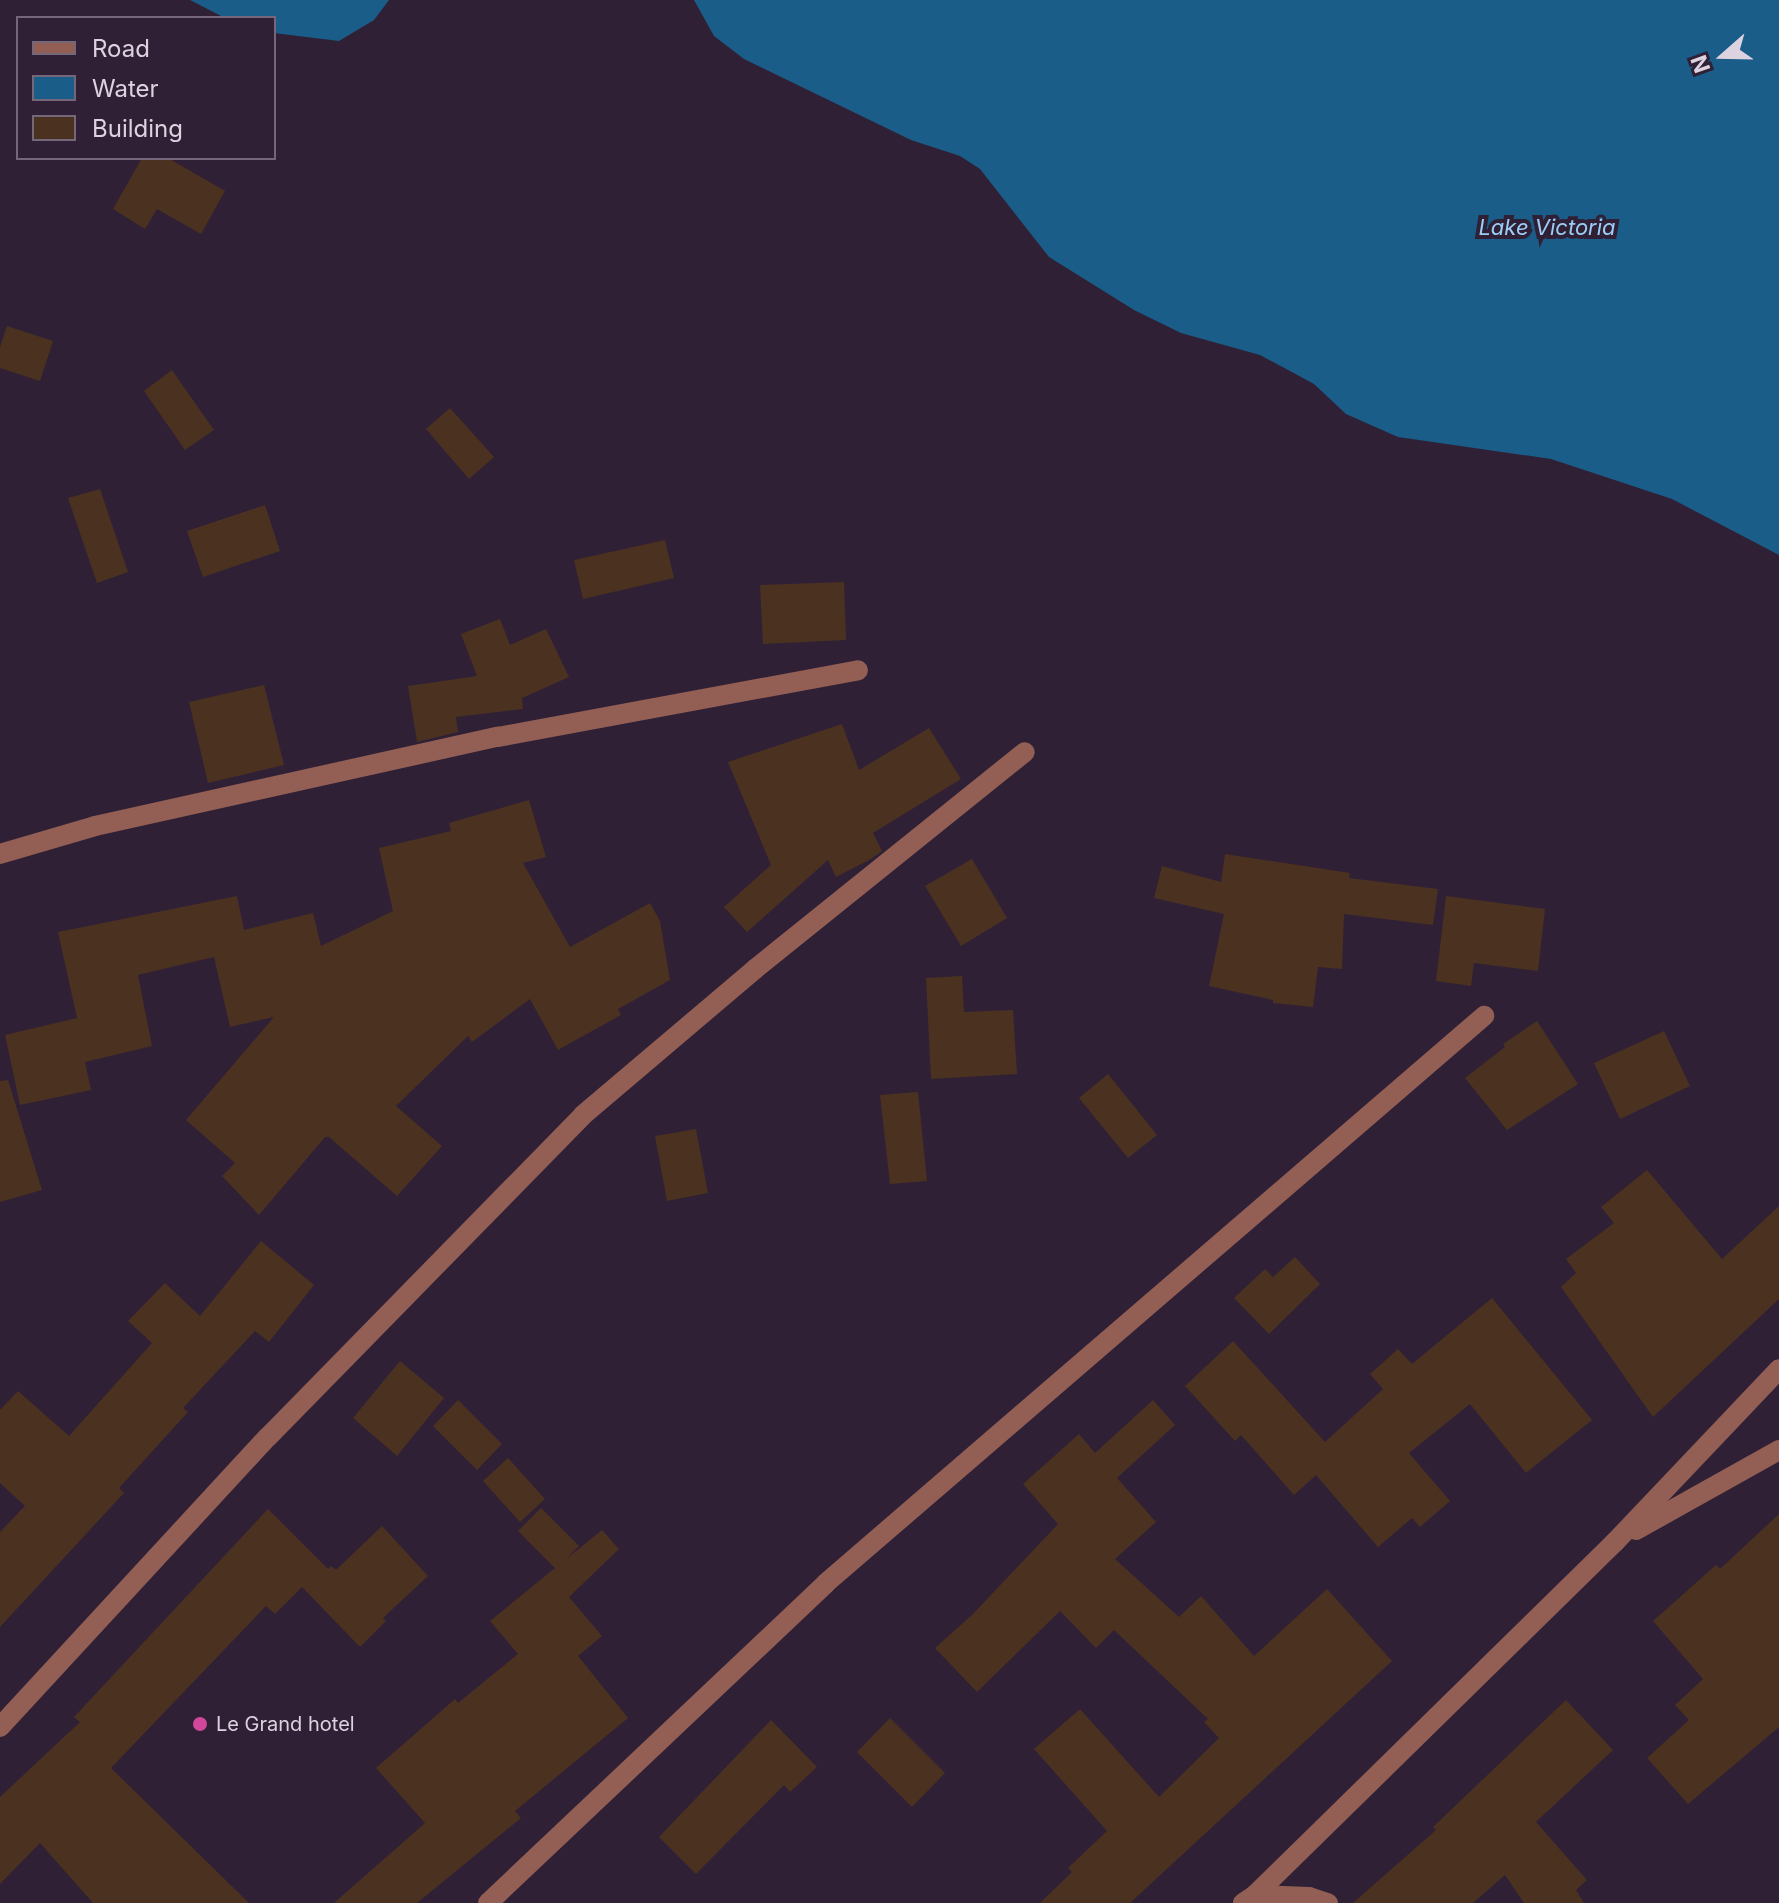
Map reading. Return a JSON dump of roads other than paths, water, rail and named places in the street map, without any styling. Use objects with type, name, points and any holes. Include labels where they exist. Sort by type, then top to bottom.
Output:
[{"type":"street","points":[[0,854],[109,822],[498,737],[858,670]]},
{"type":"street","points":[[0,1727],[268,1437],[583,1115],[755,969],[1025,752]]},
{"type":"street","points":[[488,1903],[826,1583],[1484,1016]]},
{"type":"street","points":[[1249,1899],[1615,1542],[1779,1369]]},
{"type":"street","points":[[1615,1542],[1779,1450]]},
{"type":"street","points":[[1249,1899],[1309,1897],[1328,1903]]},
{"type":"water","points":[[190,0],[389,0],[374,20],[339,41],[276,33],[276,16],[221,16]]},
{"type":"water","name":"Lake Victoria","points":[[694,0],[1779,0],[1779,555],[1672,499],[1551,459],[1398,437],[1346,414],[1314,384],[1260,355],[1181,333],[1134,310],[1049,257],[980,169],[960,156],[911,140],[744,59],[714,36]]},
{"type":"place","name":"Le Grand hotel","points":[[200,1724]]}]
